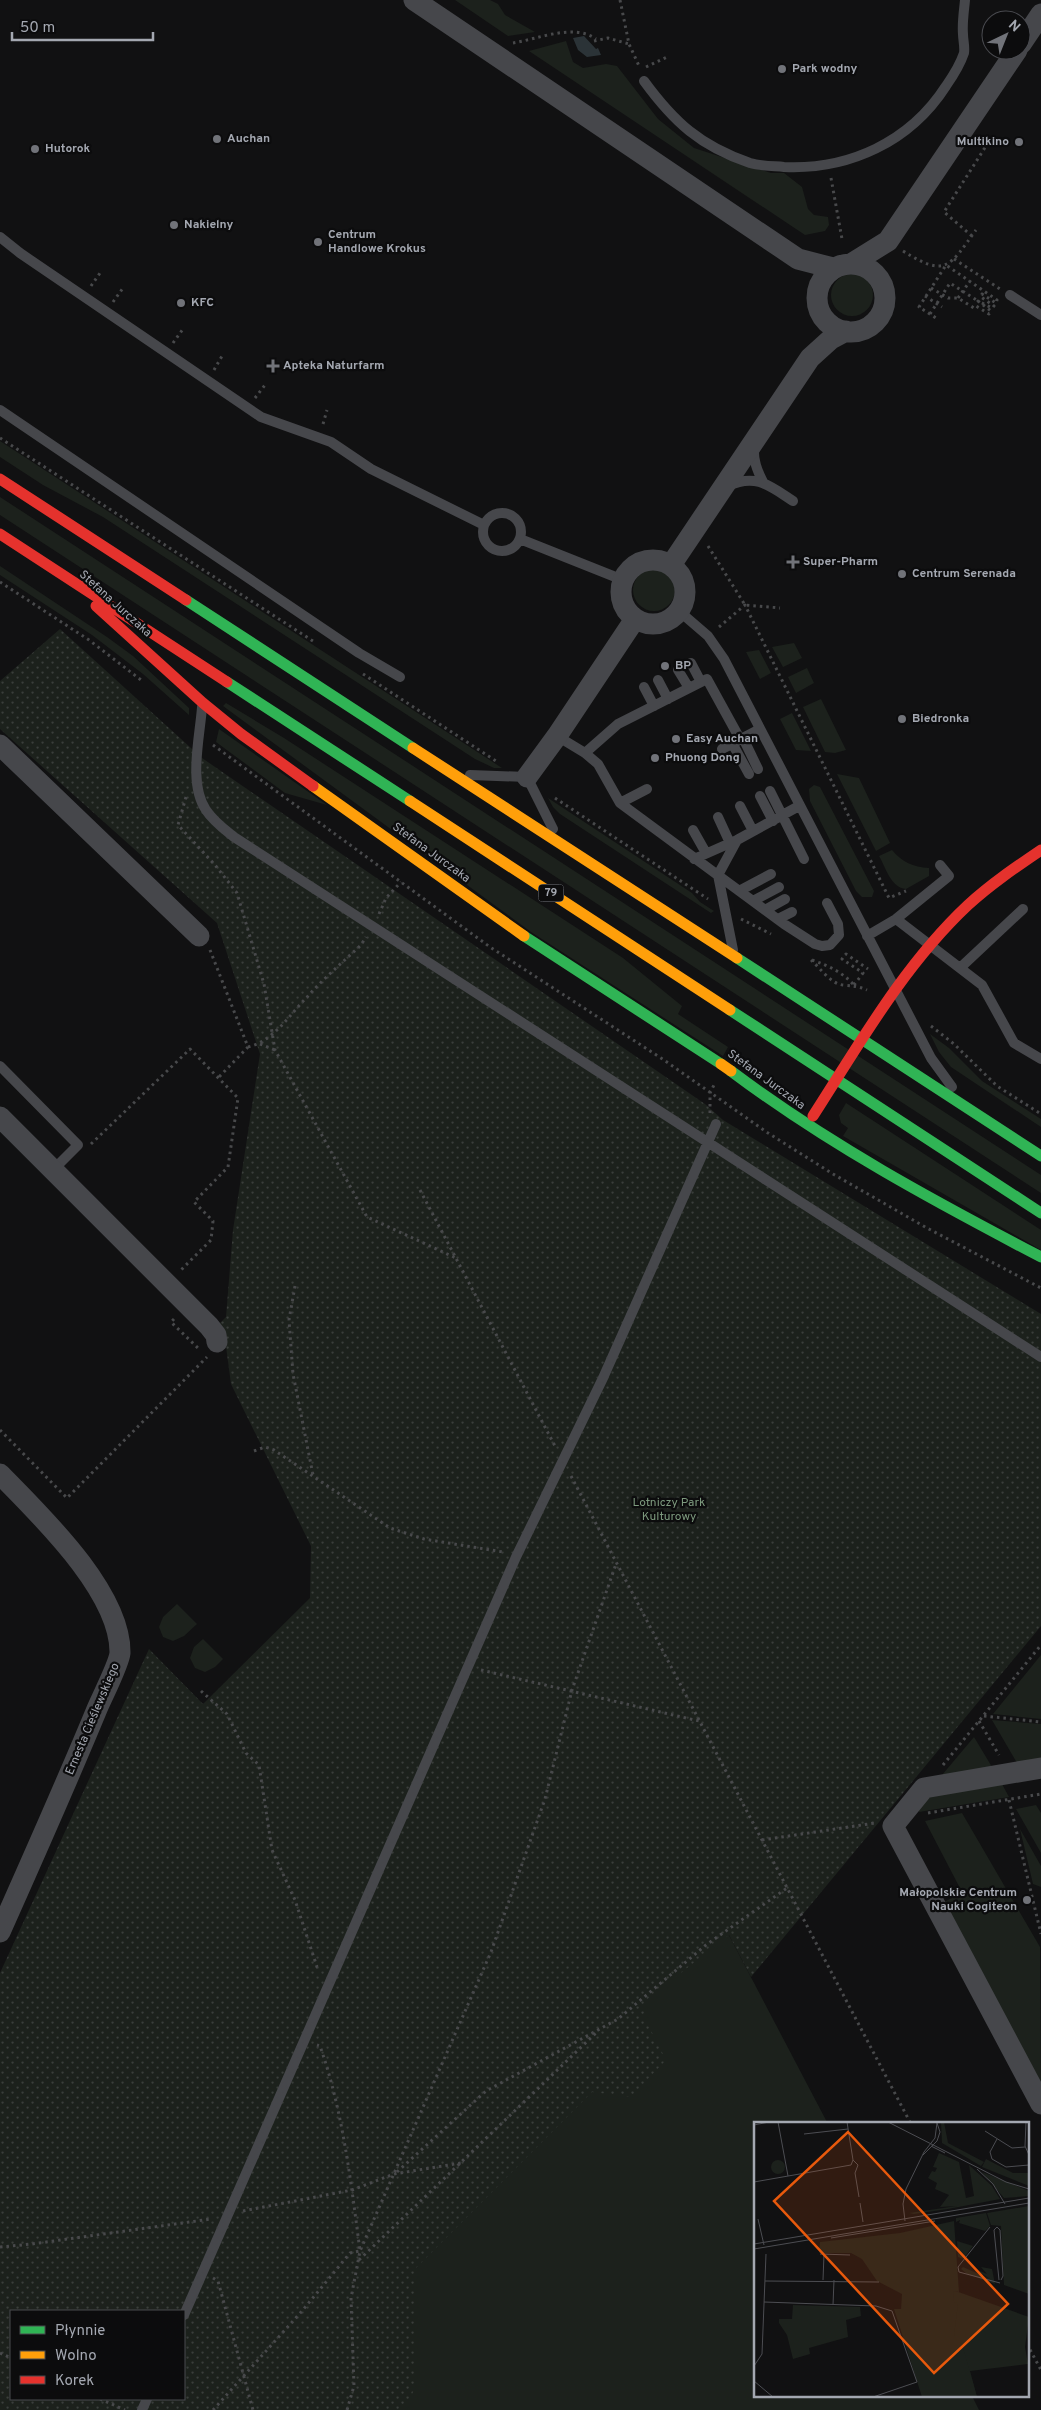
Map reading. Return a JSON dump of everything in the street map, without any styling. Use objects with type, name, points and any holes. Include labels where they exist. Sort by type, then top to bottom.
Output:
[{"type":"main road","points":[[0,479],[1041,1156]]},
{"type":"main road","name":"79","points":[[0,534],[1041,1213]]},
{"type":"main road","name":"Stefana Jurczaka","points":[[62,574],[203,703],[241,734],[490,913],[721,1064],[768,1101],[810,1121],[836,1146],[943,1206],[1041,1257]]},
{"type":"main road","name":"Stefana Jurczaka","points":[[810,1121],[903,977],[933,940],[966,905],[993,882],[1041,850]]},
{"type":"street","points":[[414,0],[798,259],[870,269],[883,285]]},
{"type":"street","points":[[1031,30],[1040,17]]},
{"type":"street","points":[[671,565],[810,358],[831,339],[846,331],[866,329],[874,323],[884,305],[883,285],[892,244],[1011,60]]},
{"type":"street","points":[[810,358],[819,331],[819,303],[826,276],[842,266],[892,244]]},
{"type":"street","points":[[798,259],[831,325],[846,331]]},
{"type":"street","points":[[658,560],[671,565],[679,572],[685,586],[684,601],[679,611],[672,618],[657,624],[650,624],[635,619],[624,605],[621,596],[623,580],[632,567],[644,561],[658,560]]},
{"type":"street","points":[[527,777],[557,736],[635,619]]},
{"type":"street","points":[[1,748],[199,936]]},
{"type":"street","points":[[0,1117],[186,1306],[209,1326],[216,1335],[218,1342]]},
{"type":"street","name":"Ernesta Cieślewskiego","points":[[0,1474],[77,1557],[99,1588],[114,1623],[120,1654],[68,1779],[0,1932]]},
{"type":"street","points":[[1041,1768],[924,1788],[893,1826],[1041,2104]]},
{"type":"lane","points":[[644,81],[678,124],[725,153],[760,164],[801,168],[828,165],[866,154],[886,144],[915,123],[938,100],[955,72],[964,51],[962,32],[965,0]]},
{"type":"lane","points":[[0,237],[261,417],[331,442],[370,469],[484,525]]},
{"type":"lane","points":[[1010,295],[1041,315]]},
{"type":"lane","points":[[0,410],[359,653],[400,677]]},
{"type":"lane","points":[[756,439],[753,456],[763,482]]},
{"type":"lane","points":[[722,489],[743,481],[763,482],[793,501]]},
{"type":"lane","points":[[500,513],[516,514],[520,526],[520,539],[516,546],[508,551],[494,550],[484,540],[484,525],[490,517],[500,513]]},
{"type":"lane","points":[[520,539],[623,580]]},
{"type":"lane","points":[[679,611],[714,642],[931,1058],[968,1109]]},
{"type":"lane","points":[[691,663],[701,682]]},
{"type":"lane","points":[[678,670],[689,688]]},
{"type":"lane","points":[[585,753],[618,724],[707,679],[738,740],[758,769]]},
{"type":"lane","points":[[658,680],[668,699]]},
{"type":"lane","points":[[644,687],[654,706]]},
{"type":"lane","points":[[203,703],[196,779],[199,798],[206,812],[227,831],[1041,1357]]},
{"type":"lane","points":[[722,749],[760,729]]},
{"type":"lane","points":[[557,736],[585,753],[598,764],[620,803],[765,910],[815,944],[822,946],[830,945],[837,939],[840,930],[828,903]]},
{"type":"lane","points":[[738,740],[749,774]]},
{"type":"lane","points":[[456,775],[527,777],[559,842]]},
{"type":"lane","points":[[620,803],[647,789]]},
{"type":"lane","points":[[770,791],[778,818]]},
{"type":"lane","points":[[760,796],[778,818],[804,859]]},
{"type":"lane","points":[[740,806],[753,831]]},
{"type":"lane","points":[[694,859],[734,841],[799,806]]},
{"type":"lane","points":[[718,817],[734,841]]},
{"type":"lane","points":[[693,830],[706,853]]},
{"type":"lane","points":[[677,838],[684,852]]},
{"type":"lane","points":[[734,841],[718,876],[735,956]]},
{"type":"lane","points":[[867,936],[896,919],[949,876],[940,865]]},
{"type":"lane","points":[[740,891],[771,874]]},
{"type":"lane","points":[[753,901],[778,887]]},
{"type":"lane","points":[[765,910],[785,899]]},
{"type":"lane","points":[[960,968],[1023,909]]},
{"type":"lane","points":[[781,921],[792,912]]},
{"type":"lane","points":[[896,919],[982,984],[1014,1043],[1041,1059]]},
{"type":"lane","points":[[0,1066],[78,1145],[52,1171]]},
{"type":"lane","points":[[185,2313],[516,1557],[603,1378],[716,1124]]},
{"type":"path","points":[[620,0],[629,44],[641,69],[667,57],[666,55]]},
{"type":"path","points":[[510,44],[570,32],[585,32],[595,40],[608,38],[629,44]]},
{"type":"path","points":[[972,236],[944,212],[986,146]]},
{"type":"path","points":[[828,165],[842,239]]},
{"type":"path","points":[[936,318],[919,306],[946,265],[954,259],[976,230]]},
{"type":"path","points":[[892,244],[929,266],[946,265],[996,301],[982,294],[981,297],[994,306],[992,308],[978,301]]},
{"type":"path","points":[[954,259],[1010,295]]},
{"type":"path","points":[[958,298],[970,281]]},
{"type":"path","points":[[930,314],[943,295],[950,283],[991,311],[989,314],[976,306],[974,308],[958,298],[948,298],[943,295],[931,288]]},
{"type":"path","points":[[925,296],[942,307]]},
{"type":"path","points":[[323,424],[327,410]]},
{"type":"path","points":[[0,438],[318,645]]},
{"type":"path","points":[[707,546],[745,605],[889,898],[913,888]]},
{"type":"path","points":[[716,629],[745,605],[780,608]]},
{"type":"path","points":[[360,672],[503,765]]},
{"type":"path","points":[[196,779],[184,801],[178,825],[215,864],[236,892],[264,984],[276,1050],[367,1217],[456,1258]]},
{"type":"path","points":[[552,796],[712,902]]},
{"type":"path","points":[[218,1078],[248,1047],[260,1044],[361,945],[386,898],[401,882]]},
{"type":"path","points":[[736,917],[775,937]]},
{"type":"path","points":[[199,936],[208,945],[248,1047]]},
{"type":"path","points":[[854,985],[863,972],[842,959],[846,954],[870,971]]},
{"type":"path","points":[[804,955],[826,975],[842,985],[854,985]]},
{"type":"path","points":[[811,960],[831,967],[847,977],[854,985]]},
{"type":"path","points":[[927,1023],[954,1044],[997,1086],[1041,1114]]},
{"type":"path","points":[[260,1044],[276,1050]]},
{"type":"path","points":[[78,1145],[93,1144],[190,1049],[238,1098],[228,1167],[194,1202],[214,1221],[211,1240],[166,1285]]},
{"type":"path","points":[[710,1093],[714,1085]]},
{"type":"path","points":[[420,1190],[911,2122]]},
{"type":"path","points":[[295,1286],[289,1320],[293,1374],[313,1475]]},
{"type":"path","points":[[0,1430],[67,1498],[207,1357],[170,1322],[186,1306]]},
{"type":"path","points":[[254,1451],[265,1447],[274,1450],[390,1528],[424,1538],[500,1550]]},
{"type":"path","points":[[360,2251],[492,1952],[546,1799],[572,1690],[585,1660],[616,1563]]},
{"type":"path","points":[[924,1788],[1041,1646]]},
{"type":"path","points":[[469,1664],[485,1671],[699,1721]]},
{"type":"path","points":[[201,1691],[227,1714],[246,1753],[259,1765],[272,1850],[295,1900],[316,1967],[333,1974]]},
{"type":"path","points":[[983,1716],[1041,1722]]},
{"type":"path","points":[[979,1721],[1010,1774]]},
{"type":"path","points":[[922,1814],[1039,1795]]},
{"type":"path","points":[[1010,1800],[1041,1934]]},
{"type":"path","points":[[762,1840],[898,1820]]},
{"type":"path","points":[[394,2174],[486,2091],[572,2042],[601,2028],[636,2004],[706,1945],[787,1888]]},
{"type":"path","points":[[359,2260],[601,2028]]},
{"type":"path","points":[[305,2039],[320,2046],[330,2072],[352,2190],[360,2251],[352,2298],[354,2386],[347,2410]]},
{"type":"path","points":[[0,2247],[227,2216],[352,2190],[394,2174],[461,2163]]},
{"type":"path","points":[[213,2410],[244,2377],[350,2252],[360,2251]]},
{"type":"path","points":[[202,2273],[218,2281],[253,2410]]},
{"type":"path","points":[[1028,2346],[1041,2370]]},
{"type":"path","points":[[102,2400],[124,2410]]},
{"type":"green space","points":[[455,0],[490,0],[498,4],[505,15],[535,32],[508,36]]},
{"type":"green space","points":[[566,41],[573,62],[583,68],[606,64],[617,66],[658,119],[694,148],[771,173],[784,173],[802,187],[808,209],[814,215],[828,217],[829,225],[825,231],[805,235],[529,51]]},
{"type":"green space","points":[[852,274],[867,280],[873,295],[867,310],[852,316],[837,310],[831,295],[837,280]]},
{"type":"green space","points":[[0,441],[502,768],[494,768],[475,759],[103,517],[43,485],[0,457]]},
{"type":"green space","points":[[0,497],[1041,1175],[1041,1193],[0,515]]},
{"type":"green space","points":[[0,566],[133,656],[189,708],[189,715],[143,674],[92,635],[0,575]]},
{"type":"green space","points":[[654,569],[669,575],[675,590],[669,605],[654,611],[639,605],[633,590],[639,575]]},
{"type":"green space","name":"Lotniczy Park Kulturowy","points":[[60,629],[202,758],[705,1104],[723,1120],[1041,1314],[1041,1626],[751,1977],[729,1935],[644,2002],[645,2019],[666,2060],[631,2097],[592,2092],[416,2268],[415,2388],[404,2410],[0,2410],[0,1973],[149,1649],[203,1704],[310,1598],[311,1546],[231,1384],[224,1331],[218,1325],[226,1317],[233,1230],[260,1054],[217,923],[0,729],[0,681]]},
{"type":"green space","points":[[794,643],[802,658],[783,667],[772,647]]},
{"type":"green space","points":[[759,650],[771,673],[760,679],[746,652]]},
{"type":"green space","points":[[807,668],[814,683],[796,693],[788,677]]},
{"type":"green space","points":[[821,699],[846,750],[835,753],[825,752],[803,707]]},
{"type":"green space","points":[[226,703],[284,738],[623,958],[682,1006],[678,1014],[728,1047],[723,1056],[531,932],[223,706]]},
{"type":"green space","points":[[792,713],[811,751],[796,750],[780,719]]},
{"type":"green space","points":[[219,729],[327,805],[285,793],[216,742]]},
{"type":"green space","points":[[837,774],[859,778],[890,843],[876,851]]},
{"type":"green space","points":[[814,785],[820,787],[874,891],[872,897],[862,897],[856,891],[810,801],[809,789]]},
{"type":"green space","points":[[548,798],[692,893],[700,902],[714,911],[711,913],[560,814]]},
{"type":"green space","points":[[892,850],[908,863],[929,868],[929,876],[906,889],[896,885],[889,877],[879,856]]},
{"type":"green space","points":[[930,1034],[949,1048],[982,1081],[1041,1119],[1041,1127],[951,1067],[939,1052]]},
{"type":"green space","points":[[846,1103],[1041,1230],[1041,1250],[843,1136],[848,1128],[841,1123],[839,1115]]},
{"type":"green space","points":[[533,1562],[827,2122],[754,2122],[754,2398],[973,2398],[979,2410],[351,2410],[352,2375],[161,2410],[185,2400]]},
{"type":"green space","points":[[177,1604],[197,1624],[184,1636],[173,1641],[163,1637],[159,1627],[163,1617]]},
{"type":"green space","points":[[203,1639],[223,1659],[215,1667],[205,1672],[195,1668],[190,1658],[194,1647]]},
{"type":"green space","points":[[1041,1655],[1041,1719],[993,1714]]},
{"type":"green space","points":[[992,1720],[1041,1724],[1041,1759],[1017,1763]]},
{"type":"green space","points":[[974,1737],[992,1767],[942,1775]]},
{"type":"green space","points":[[1002,1784],[1009,1797],[919,1812],[919,1805],[925,1797]]},
{"type":"green space","points":[[1036,1805],[1041,1813],[1041,1853],[1016,1809]]},
{"type":"green space","points":[[962,1813],[1040,1947],[1041,2093],[941,1904],[962,1892],[925,1821]]},
{"type":"green space","points":[[1020,1829],[1041,1866],[1041,1887],[1033,1884]]},
{"type":"shaded area","points":[[584,36],[596,49],[598,48],[601,55],[587,57],[578,50],[573,38]]},
{"type":"traffic: fast","points":[[186,600],[413,748]]},
{"type":"traffic: fast","points":[[227,682],[410,801]]},
{"type":"traffic: fast","points":[[524,936],[721,1064]]},
{"type":"traffic: fast","points":[[737,958],[1041,1156]]},
{"type":"traffic: fast","points":[[730,1010],[1041,1213]]},
{"type":"traffic: fast","points":[[731,1071],[805,1123],[882,1170],[961,1215],[1041,1257]]},
{"type":"traffic: slow","points":[[413,748],[737,958]]},
{"type":"traffic: slow","points":[[313,786],[524,936]]},
{"type":"traffic: slow","points":[[410,801],[730,1010]]},
{"type":"traffic: slow","points":[[721,1064],[731,1071]]},
{"type":"traffic: jam","points":[[0,479],[186,600]]},
{"type":"traffic: jam","points":[[0,534],[227,682]]},
{"type":"traffic: jam","points":[[96,606],[203,703],[241,734],[313,786]]},
{"type":"traffic: jam","points":[[813,1116],[884,1006],[923,953],[945,928],[977,897],[1041,850]]},
{"type":"place","name":"Park wodny","points":[[782,69]]},
{"type":"place","name":"Auchan","points":[[217,139]]},
{"type":"place","name":"Multikino","points":[[1019,142]]},
{"type":"place","name":"Hutorok","points":[[35,149]]},
{"type":"place","name":"Nakielny","points":[[174,225]]},
{"type":"place","name":"Centrum Handlowe Krokus","points":[[318,242]]},
{"type":"place","name":"KFC","points":[[181,303]]},
{"type":"place","name":"Apteka Naturfarm","points":[[273,366]]},
{"type":"place","name":"Super-Pharm","points":[[793,562]]},
{"type":"place","name":"Centrum Serenada","points":[[902,574]]},
{"type":"place","name":"BP","points":[[665,666]]},
{"type":"place","name":"Biedronka","points":[[902,719]]},
{"type":"place","name":"Easy Auchan","points":[[676,739]]},
{"type":"place","name":"Phuong Dong","points":[[655,758]]},
{"type":"place","name":"Małopolskie Centrum Nauki Cogiteon","points":[[1027,1900]]}]
